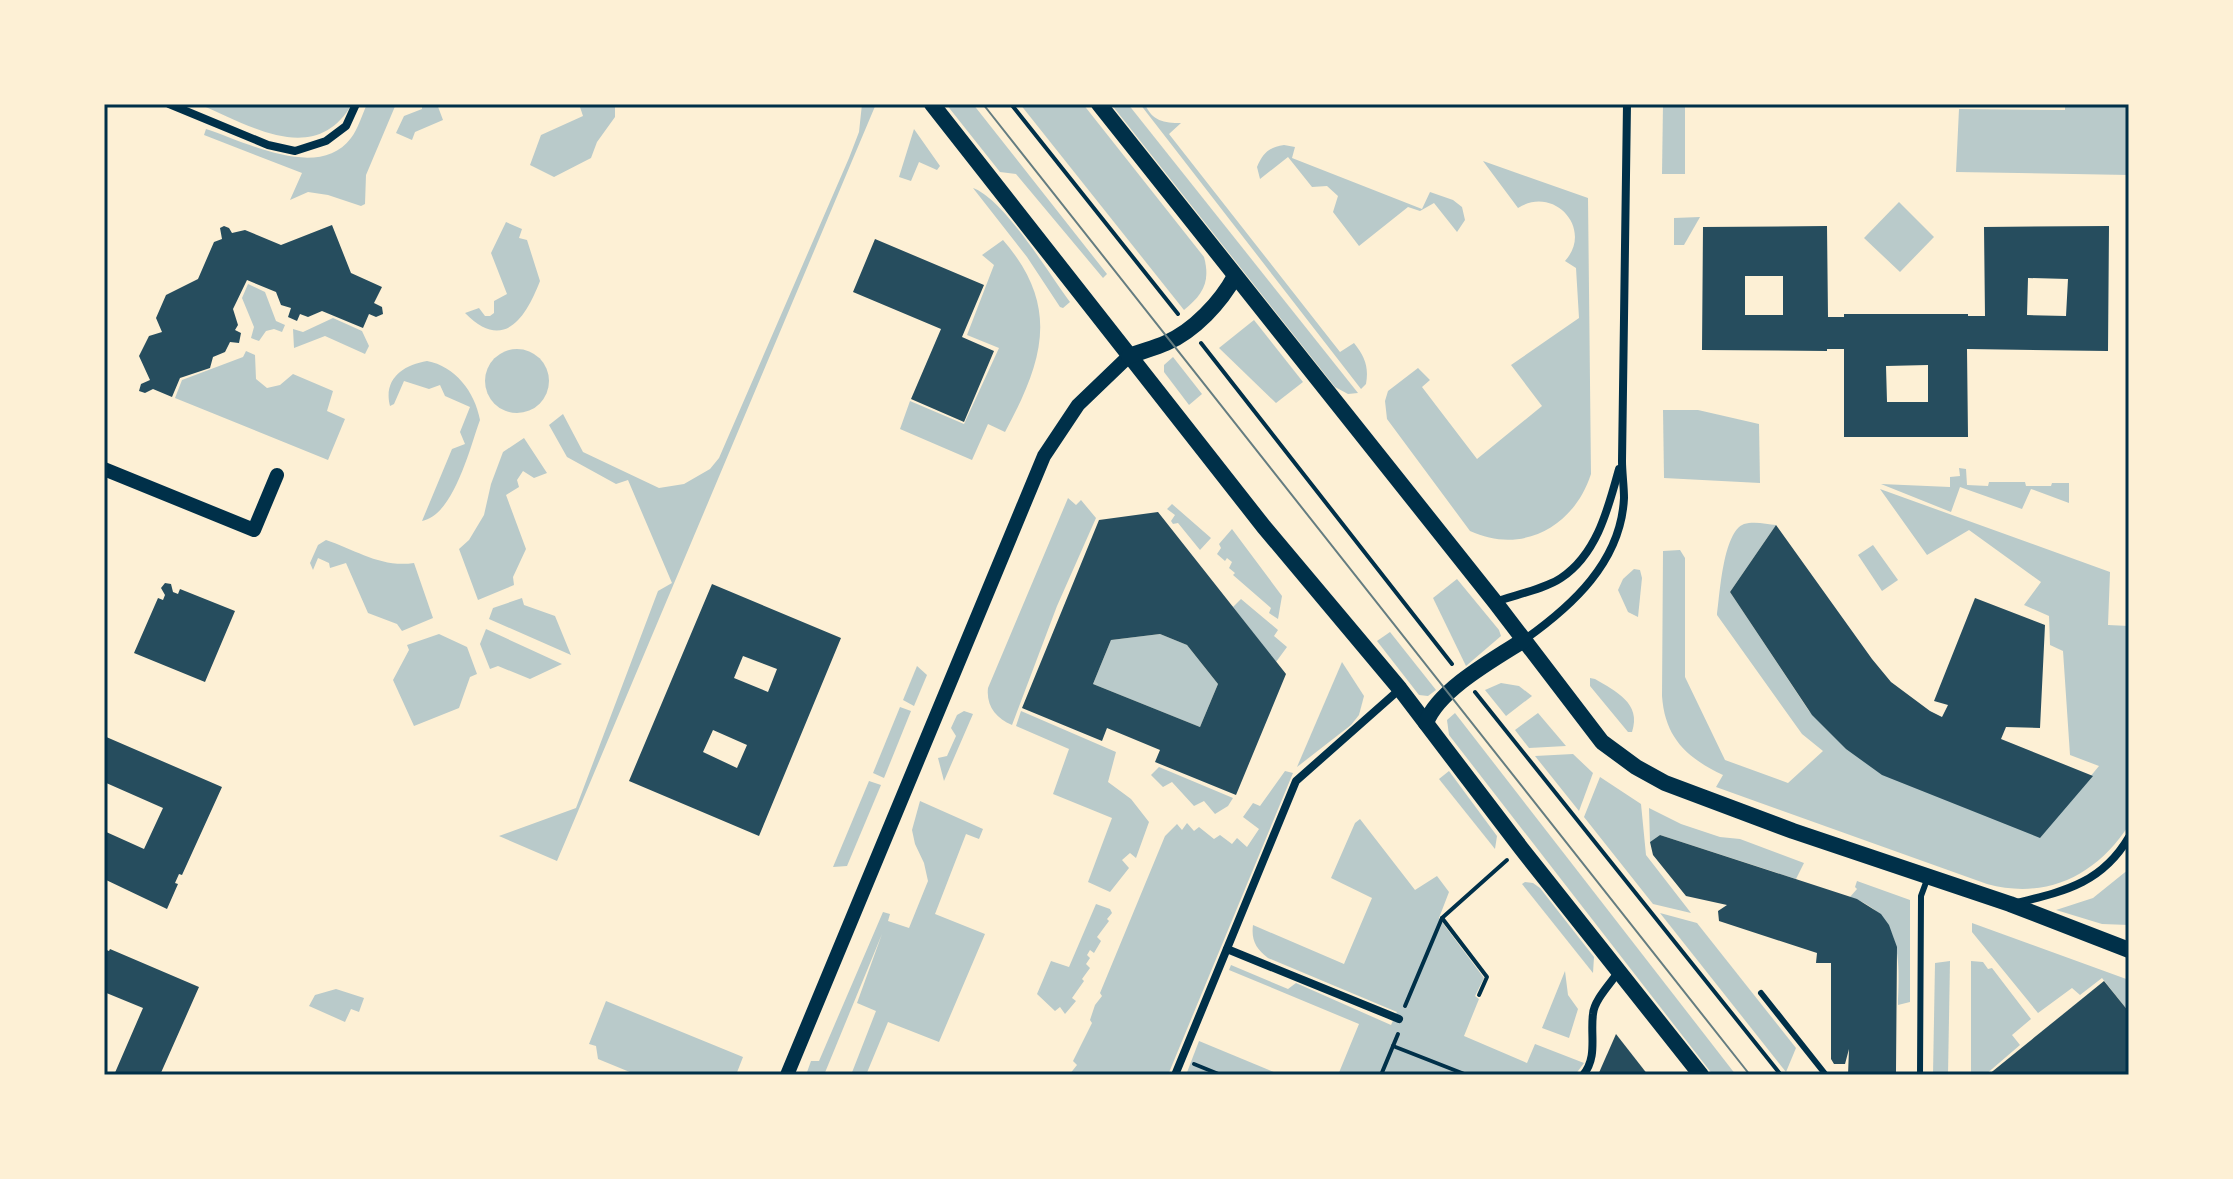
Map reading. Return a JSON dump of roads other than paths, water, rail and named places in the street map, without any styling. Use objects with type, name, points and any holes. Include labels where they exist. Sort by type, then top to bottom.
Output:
[{"type":"main road","points":[[932,104],[1264,527],[1400,689],[1701,1075]]},
{"type":"main road","points":[[1099,104],[1495,602],[1602,742],[1665,783],[1793,831],[2010,904],[2129,950]]},
{"type":"main road","points":[[1129,356],[1170,342],[1189,328],[1223,298],[1235,276]]},
{"type":"main road","points":[[1426,723],[1430,710],[1465,680],[1524,640]]},
{"type":"street","points":[[169,104],[268,145],[295,151],[326,141],[346,126],[356,104]]},
{"type":"street","points":[[1524,640],[1568,606],[1589,585],[1605,560],[1624,500],[1627,104]]},
{"type":"street","points":[[787,1075],[1044,456],[1078,405],[1129,356]]},
{"type":"street","points":[[1495,602],[1560,579],[1582,558],[1602,527],[1622,461]]},
{"type":"street","points":[[104,469],[254,530],[277,475]]},
{"type":"street","points":[[1175,1075],[1296,781],[1400,689]]},
{"type":"street","points":[[2010,904],[2056,893],[2097,876],[2129,837]]},
{"type":"street","points":[[1227,949],[1399,1019]]},
{"type":"street","points":[[1583,1075],[1589,1067],[1593,1042],[1593,1011],[1619,971]]},
{"type":"lane","points":[[1920,1075],[1921,896],[1928,877]]},
{"type":"lane","points":[[1761,993],[1826,1075]]},
{"type":"tram line","points":[[983,104],[1750,1075]]}]
